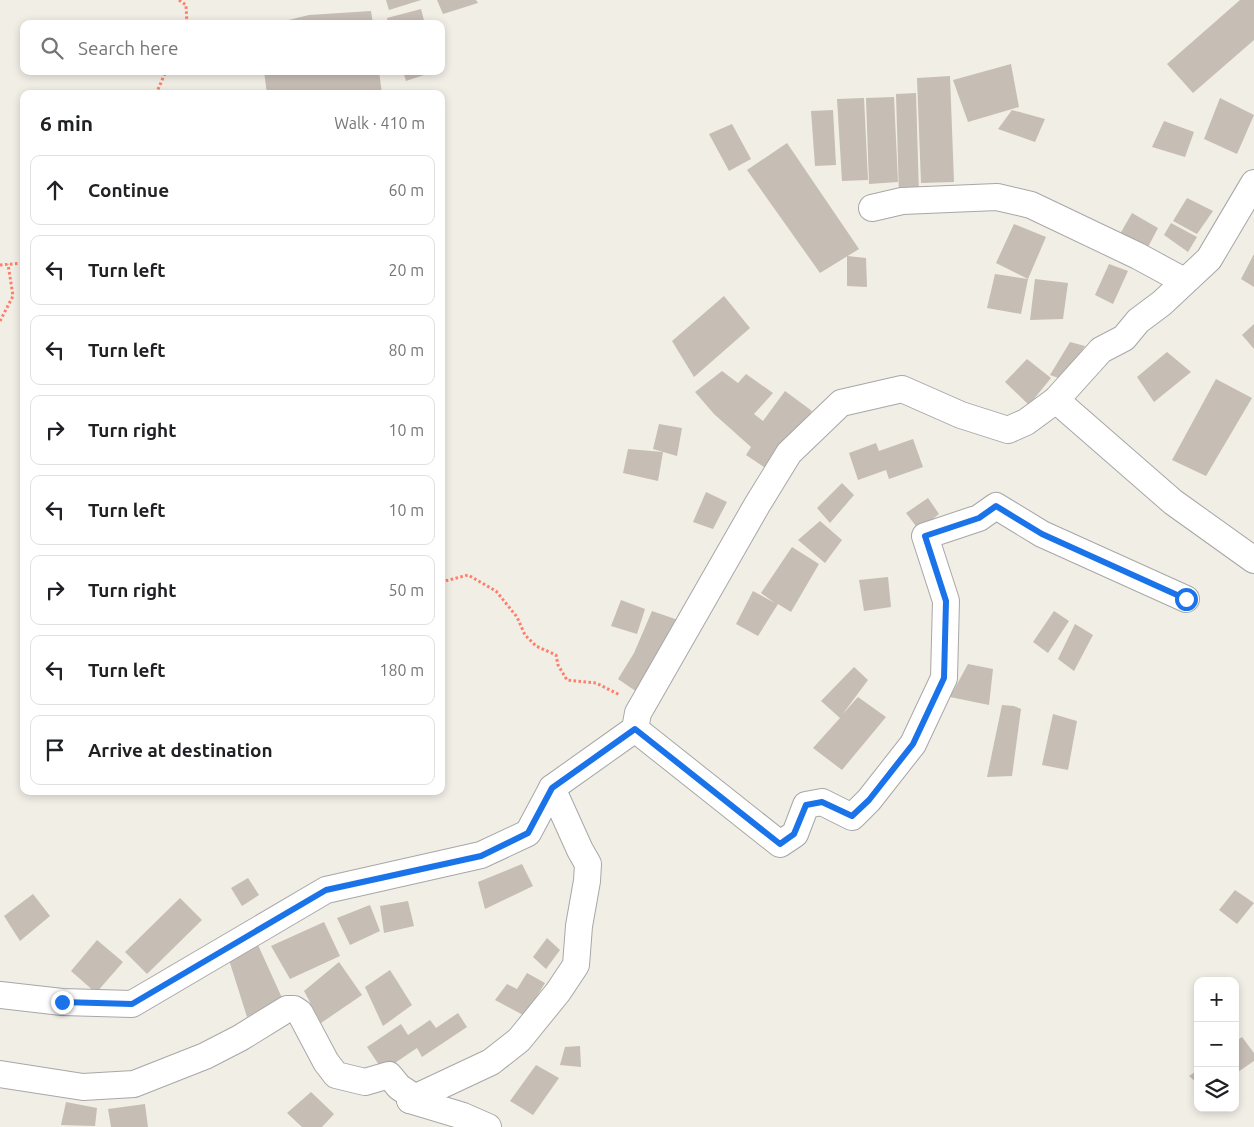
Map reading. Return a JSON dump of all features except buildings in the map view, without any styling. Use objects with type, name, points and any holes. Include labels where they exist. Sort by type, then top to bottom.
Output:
[{"type":"street","points":[[0,995],[62,1002],[132,1004],[326,890],[481,856],[528,833],[552,788],[637,721],[757,506],[789,454],[841,403],[902,389],[961,416],[1008,430],[1026,422],[1056,400],[1102,350],[1124,338],[1138,321],[1162,303],[1209,259],[1254,184]]},
{"type":"street","points":[[872,208],[902,202],[997,197],[1032,205],[1138,256],[1184,281]]},
{"type":"street","points":[[1056,400],[1173,502],[1254,560]]},
{"type":"street","points":[[637,721],[780,844],[794,834],[806,805],[822,802],[852,816],[869,800],[913,744],[944,678],[946,601],[925,536],[979,518],[996,506],[1042,534],[1186,599]]},
{"type":"street","points":[[410,1100],[491,1062],[519,1040],[558,992],[576,965],[579,926],[588,864],[552,788]]},
{"type":"street","points":[[0,1074],[83,1087],[134,1084],[205,1056],[240,1038],[286,1009],[300,1013],[326,1062],[336,1075],[365,1082],[389,1075],[399,1087],[411,1095],[410,1100]]},
{"type":"street","points":[[410,1100],[463,1116],[488,1127]]},
{"type":"path","points":[[179,0],[186,5],[187,20]]},
{"type":"path","points":[[158,90],[164,75]]},
{"type":"path","points":[[0,265],[20,263]]},
{"type":"path","points":[[0,321],[13,296],[8,264]]},
{"type":"path","points":[[445,581],[468,575],[496,591],[517,617],[526,635],[536,646],[556,655],[558,664],[567,680],[596,683],[619,694],[637,721]]},
{"type":"route","points":[[62,1002],[132,1004],[326,890],[481,856],[528,833],[552,788],[635,729],[780,844],[794,834],[806,805],[822,802],[852,816],[869,800],[913,744],[944,678],[946,601],[925,536],[979,518],[996,506],[1042,534],[1186,599]]}]
